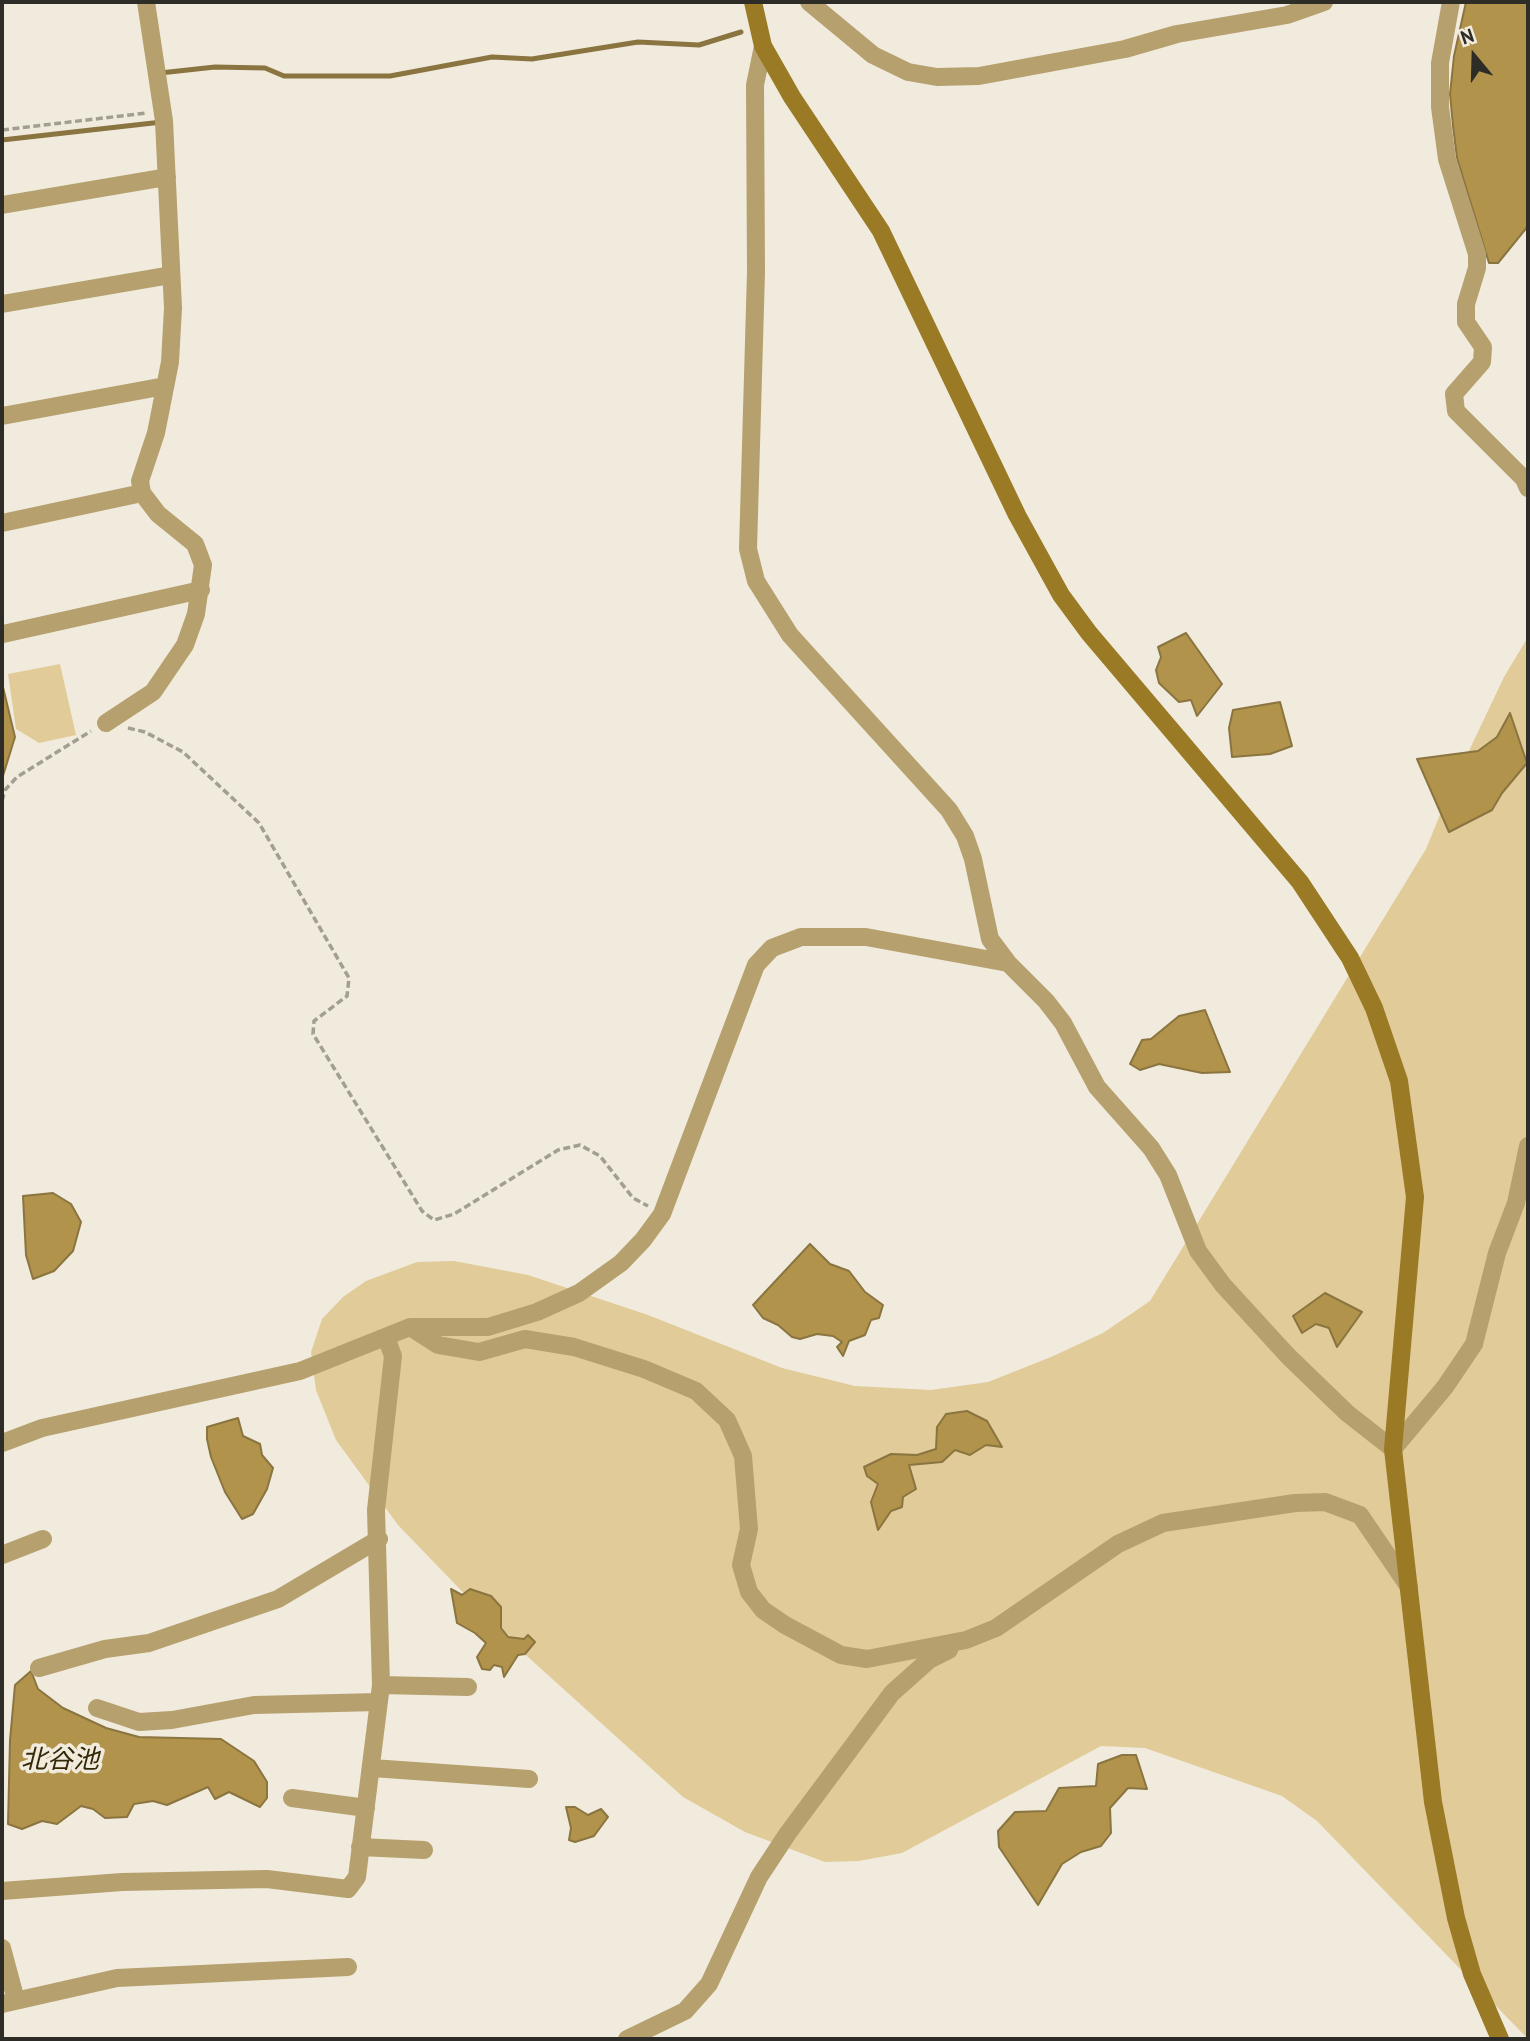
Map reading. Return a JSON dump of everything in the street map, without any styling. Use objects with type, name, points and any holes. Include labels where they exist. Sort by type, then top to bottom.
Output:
[{"type":"street","points":[[106,723],[153,692],[185,645],[196,614],[203,565],[195,544],[158,514],[142,493],[140,481],[156,433],[170,362],[172,275],[163,111],[146,2]]},
{"type":"street","points":[[753,2],[763,46],[792,97],[881,231],[1023,526],[1061,595],[1097,644],[1300,883],[1350,958],[1374,1008],[1399,1081],[1415,1198],[1393,1449],[1433,1802],[1472,1974],[1500,2039]]},
{"type":"street","points":[[809,2],[873,55],[908,72],[937,77],[978,76],[1125,49],[1177,34],[1287,15],[1324,2]]},
{"type":"street","points":[[1451,2],[1440,63],[1440,107],[1447,159],[1477,254],[1477,268],[1466,304],[1466,322],[1483,347],[1482,362],[1454,394],[1456,411],[1524,479],[1528,488]]},
{"type":"street","points":[[763,46],[755,85],[757,272],[748,535],[748,549],[756,581],[790,635],[949,810],[965,836],[990,939],[1008,963],[1046,1001],[1063,1023],[1097,1087],[1151,1148],[1168,1175],[1198,1251],[1223,1285],[1288,1356],[1347,1413],[1393,1449]]},
{"type":"street","points":[[2,205],[167,177]]},
{"type":"street","points":[[2,304],[172,275]]},
{"type":"street","points":[[2,416],[165,386]]},
{"type":"street","points":[[2,523],[142,493]]},
{"type":"street","points":[[3,634],[201,590]]},
{"type":"street","points":[[2,1443],[42,1428],[300,1371],[410,1326],[488,1327],[537,1312],[579,1293],[621,1263],[662,1214],[715,1067],[756,965],[772,947],[801,937],[866,937],[1008,963]]},
{"type":"street","points":[[1393,1449],[1446,1387],[1474,1344],[1497,1253],[1516,1203],[1528,1146]]},
{"type":"street","points":[[410,1326],[438,1345],[479,1352],[525,1339],[574,1347],[644,1369],[696,1391],[727,1420],[743,1456],[749,1530],[741,1565],[749,1592],[763,1609],[785,1625],[841,1655],[867,1659],[966,1640]]},
{"type":"street","points":[[2,1891],[122,1882],[267,1880],[348,1889],[357,1877],[379,1694],[377,1478],[389,1408],[393,1356],[386,1337]]},
{"type":"street","points":[[627,2039],[685,2011],[709,1984],[760,1877],[892,1693],[929,1660],[966,1640],[996,1628],[1118,1544],[1163,1523],[1295,1503],[1325,1502],[1360,1515],[1409,1587]]},
{"type":"street","points":[[2,1555],[43,1539]]},
{"type":"street","points":[[39,1668],[105,1649],[149,1643],[278,1599],[379,1539]]},
{"type":"street","points":[[97,1708],[139,1721],[172,1720],[254,1705],[468,1687]]},
{"type":"street","points":[[372,1768],[529,1779]]},
{"type":"street","points":[[292,1798],[366,1808]]},
{"type":"street","points":[[360,1847],[424,1850]]},
{"type":"street","points":[[2,1948],[9,2002],[117,1978],[348,1968]]},
{"type":"path","points":[[2,130],[163,111]]},
{"type":"path","points":[[2,802],[5,790],[16,778],[106,723],[145,732],[183,752],[259,823],[349,978],[347,996],[314,1021],[313,1034],[422,1212],[434,1220],[454,1214],[558,1150],[580,1145],[600,1156],[633,1198],[662,1214]]},
{"type":"shaded area","points":[[1528,637],[1528,2039],[1317,1821],[1282,1796],[1145,1748],[1101,1746],[902,1853],[859,1861],[825,1862],[745,1832],[683,1797],[507,1638],[398,1525],[336,1440],[316,1390],[311,1352],[322,1319],[343,1297],[366,1281],[417,1262],[454,1261],[528,1275],[648,1315],[782,1368],[855,1386],[931,1390],[988,1382],[1103,1333],[1150,1301],[1426,849],[1448,795],[1504,677]]},
{"type":"shaded area","points":[[60,664],[76,735],[39,743],[16,729],[8,674]]},
{"type":"water","points":[[1466,2],[1528,2],[1528,226],[1498,263],[1489,263],[1457,158],[1453,126],[1450,94],[1454,56]]},
{"type":"water","points":[[1186,633],[1222,684],[1197,716],[1191,700],[1179,702],[1159,683],[1156,670],[1161,657],[1158,647]]},
{"type":"water","points":[[2,683],[15,737],[2,779]]},
{"type":"water","points":[[1280,702],[1292,746],[1270,754],[1232,757],[1229,728],[1233,710]]},
{"type":"water","points":[[1510,713],[1527,763],[1502,793],[1492,810],[1449,832],[1417,759],[1478,751],[1497,737]]},
{"type":"water","points":[[1205,1010],[1230,1072],[1202,1073],[1159,1064],[1140,1070],[1130,1064],[1142,1040],[1151,1039],[1179,1016]]},
{"type":"water","points":[[53,1193],[71,1204],[81,1222],[73,1251],[54,1271],[33,1279],[26,1255],[23,1196]]},
{"type":"water","points":[[810,1244],[830,1264],[849,1271],[865,1292],[883,1305],[879,1318],[871,1320],[865,1335],[849,1341],[843,1356],[837,1347],[842,1342],[833,1336],[817,1334],[800,1339],[792,1337],[778,1325],[763,1318],[753,1305]]},
{"type":"water","points":[[1325,1293],[1362,1312],[1337,1347],[1329,1328],[1316,1324],[1302,1333],[1293,1316]]},
{"type":"water","points":[[967,1411],[987,1421],[1002,1447],[986,1445],[970,1455],[955,1450],[942,1462],[909,1465],[916,1489],[903,1497],[902,1507],[891,1511],[878,1530],[871,1502],[878,1484],[867,1476],[864,1467],[891,1454],[917,1455],[936,1449],[937,1427],[946,1414]]},
{"type":"water","points":[[238,1418],[243,1436],[260,1444],[262,1455],[273,1468],[267,1489],[253,1514],[242,1519],[225,1492],[207,1439],[207,1427]]},
{"type":"water","points":[[451,1589],[462,1595],[470,1589],[491,1596],[501,1607],[501,1628],[508,1637],[524,1639],[528,1635],[535,1642],[525,1654],[518,1655],[504,1677],[502,1667],[494,1665],[490,1670],[482,1669],[477,1657],[486,1643],[457,1623]]},
{"type":"water","name":"北谷池","points":[[31,1671],[38,1689],[63,1708],[106,1728],[139,1737],[221,1739],[254,1761],[267,1782],[267,1798],[260,1807],[229,1792],[215,1799],[208,1787],[167,1805],[153,1801],[134,1804],[127,1817],[105,1818],[93,1809],[81,1806],[57,1824],[42,1821],[22,1829],[8,1824],[10,1740],[15,1685]]},
{"type":"water","points":[[1122,1755],[1136,1755],[1147,1789],[1128,1788],[1110,1808],[1111,1833],[1101,1846],[1081,1852],[1062,1864],[1038,1905],[999,1847],[998,1831],[1015,1812],[1046,1811],[1059,1788],[1096,1786],[1098,1764]]},
{"type":"water","points":[[566,1807],[575,1807],[588,1815],[601,1809],[608,1817],[594,1836],[575,1842],[569,1840],[571,1828]]},
{"type":"waterway","points":[[160,73],[215,67],[265,68],[284,76],[390,76],[492,57],[532,59],[638,42],[699,45],[741,32]]},
{"type":"waterway","points":[[2,140],[162,122]]}]
